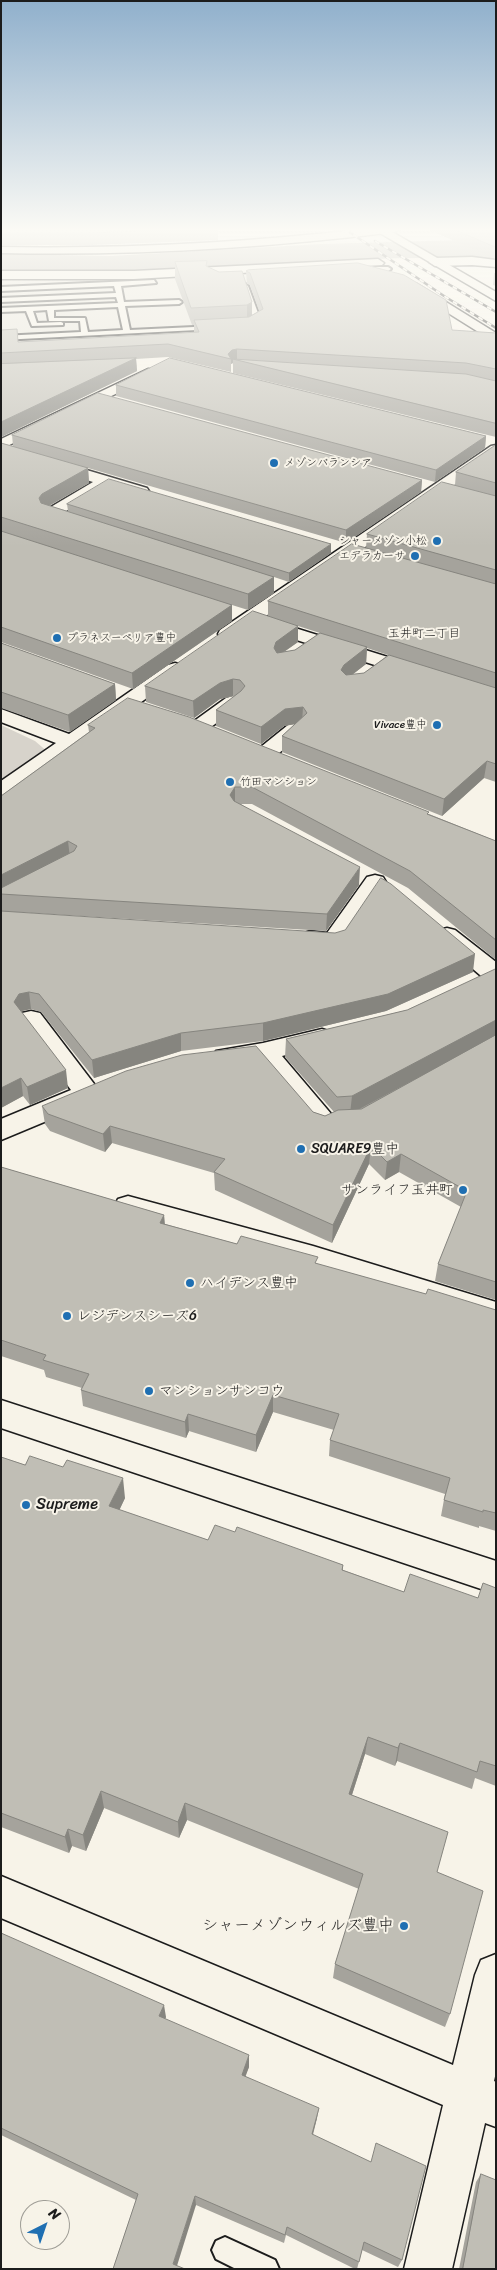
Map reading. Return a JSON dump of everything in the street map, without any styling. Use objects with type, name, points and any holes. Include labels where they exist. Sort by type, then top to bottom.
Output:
[{"type":"main road","points":[[1,445],[100,398],[159,366],[130,365]]},
{"type":"main road","points":[[100,398],[119,403]]},
{"type":"main road","points":[[208,647],[436,488],[493,445]]},
{"type":"main road","points":[[1,450],[20,455]]},
{"type":"main road","points":[[40,461],[153,494]]},
{"type":"main road","points":[[96,528],[50,514],[107,480]]},
{"type":"main road","points":[[417,483],[453,493]]},
{"type":"main road","points":[[328,545],[366,556]]},
{"type":"main road","points":[[272,584],[290,590]]},
{"type":"main road","points":[[230,612],[433,678]]},
{"type":"main road","points":[[300,652],[316,640]]},
{"type":"main road","points":[[1,792],[71,742],[125,698],[192,658]]},
{"type":"main road","points":[[368,674],[384,662]]},
{"type":"main road","points":[[125,698],[152,712]]},
{"type":"main road","points":[[222,737],[188,724],[233,702]]},
{"type":"main road","points":[[1,715],[71,742]]},
{"type":"main road","points":[[264,754],[295,730]]},
{"type":"main road","points":[[286,938],[334,941],[374,881]]},
{"type":"main road","points":[[428,919],[495,974],[467,986]]},
{"type":"main road","points":[[1,1130],[99,1088],[30,1019]]},
{"type":"main road","points":[[200,1060],[263,1052],[348,1031]]},
{"type":"main road","points":[[263,1052],[331,1122]]},
{"type":"main road","points":[[105,1200],[313,1258],[496,1314]]},
{"type":"main road","points":[[1,1414],[496,1578]]},
{"type":"main road","points":[[1,1897],[482,2099]]},
{"type":"main road","points":[[428,2269],[482,2099],[496,1975]]},
{"type":"lane","points":[[1,338],[66,335]]},
{"type":"lane","points":[[226,2250],[266,2269]]},
{"type":"shaded area","points":[[1,335],[291,335],[22,352],[21,341],[1,342]]},
{"type":"shaded area","points":[[1,725],[35,741],[49,753],[1,787]]},
{"type":"building","points":[[1,335],[17,335],[18,342],[146,335],[496,335],[496,369],[466,363],[237,349],[232,350],[228,354],[231,359],[168,344],[1,353]]},
{"type":"building","points":[[136,358],[1,422],[1,364]]},
{"type":"building","points":[[170,358],[486,436],[436,470],[116,385]]},
{"type":"building","points":[[233,359],[466,374],[496,381],[496,423]]},
{"type":"building","points":[[98,393],[422,480],[346,530],[12,435]]},
{"type":"building","points":[[1,443],[88,468],[42,494],[39,498],[41,503],[274,577],[248,594],[1,517]]},
{"type":"building","points":[[496,445],[496,483],[456,472]]},
{"type":"building","points":[[109,479],[331,544],[289,573],[67,504]]},
{"type":"building","points":[[442,482],[496,496],[496,570],[367,534]]},
{"type":"building","points":[[1,531],[232,605],[132,673],[1,627]]},
{"type":"building","points":[[352,544],[496,584],[496,673],[268,601]]},
{"type":"building","points":[[253,611],[298,626],[276,642],[274,648],[277,653],[295,650],[320,633],[367,647],[344,665],[341,670],[346,675],[364,673],[389,655],[496,688],[496,764],[487,761],[444,799],[282,736],[307,713],[303,707],[285,709],[261,727],[216,710],[245,686],[240,680],[233,679],[220,683],[193,701],[145,686]]},
{"type":"building","points":[[1,643],[115,684],[68,715],[1,692]]},
{"type":"building","points":[[128,698],[189,717],[429,812],[427,814],[496,841],[496,940],[410,871],[252,787],[235,787],[230,795],[234,801],[360,867],[327,914],[1,894],[1,888],[74,851],[77,846],[68,841],[1,875],[1,796],[95,728],[88,725]]},
{"type":"building","points":[[381,878],[391,884],[475,954],[388,994],[263,1023],[181,1033],[92,1060],[39,994],[29,992],[19,994],[14,1002],[66,1070],[27,1087],[21,1078],[1,1088],[1,911],[335,933],[345,930]]},
{"type":"building","points":[[496,969],[496,1020],[352,1096],[337,1097],[286,1039],[407,1010]]},
{"type":"building","points":[[496,1035],[496,1282],[438,1264],[467,1191],[401,1154],[387,1162],[371,1146],[333,1225],[214,1172],[225,1159],[110,1126],[103,1134],[48,1114],[42,1106],[126,1071],[182,1055],[256,1046],[313,1112],[325,1116],[338,1110],[361,1109]]},
{"type":"building","points":[[1,1167],[164,1215],[160,1223],[237,1244],[241,1236],[318,1257],[315,1263],[426,1294],[428,1289],[496,1310],[496,1513],[483,1510],[483,1512],[444,1500],[450,1478],[330,1440],[339,1414],[273,1395],[256,1435],[188,1414],[185,1422],[81,1390],[89,1374],[43,1360],[46,1355],[1,1340]]},
{"type":"building","points":[[30,1456],[63,1467],[67,1460],[123,1478],[109,1506],[208,1540],[215,1525],[235,1532],[237,1527],[343,1565],[342,1570],[404,1592],[410,1574],[478,1598],[483,1583],[496,1588],[496,1766],[480,1761],[477,1772],[400,1743],[398,1748],[368,1737],[349,1794],[448,1832],[437,1872],[483,1891],[450,2014],[335,1964],[363,1874],[185,1803],[178,1822],[101,1791],[83,1835],[68,1829],[65,1837],[1,1813],[1,1457],[25,1465]]},
{"type":"building","points":[[1,1933],[164,2005],[159,2016],[249,2055],[242,2075],[319,2108],[312,2134],[371,2162],[376,2143],[426,2166],[402,2260],[364,2242],[359,2262],[287,2227],[285,2235],[195,2196],[173,2264],[185,2269],[113,2269],[138,2194],[1,2128]]},
{"type":"building","points":[[481,2174],[496,2180],[496,2269],[463,2269]]},
{"type":"place","name":"メゾンバランシア","points":[[274,463]]},
{"type":"place","name":"シャーメゾン小松","points":[[437,541]]},
{"type":"place","name":"エデラカーサ","points":[[415,556]]},
{"type":"place","name":"プラネスーペリア豊中","points":[[57,638]]},
{"type":"place","name":"Vivace豊中","points":[[437,725]]},
{"type":"place","name":"竹田マンション","points":[[230,782]]},
{"type":"place","name":"SQUARE9豊中","points":[[301,1149]]},
{"type":"place","name":"サンライフ玉井町","points":[[463,1190]]},
{"type":"place","name":"ハイデンス豊中","points":[[190,1283]]},
{"type":"place","name":"レジデンスシーズ6","points":[[67,1316]]},
{"type":"place","name":"マンションサンコウ","points":[[149,1391]]},
{"type":"place","name":"Supreme","points":[[26,1505]]},
{"type":"place","name":"シャーメゾンウィルズ豊中","points":[[404,1926]]},
{"type":"district","name":"玉井町二丁目","points":[[424,634]]}]
